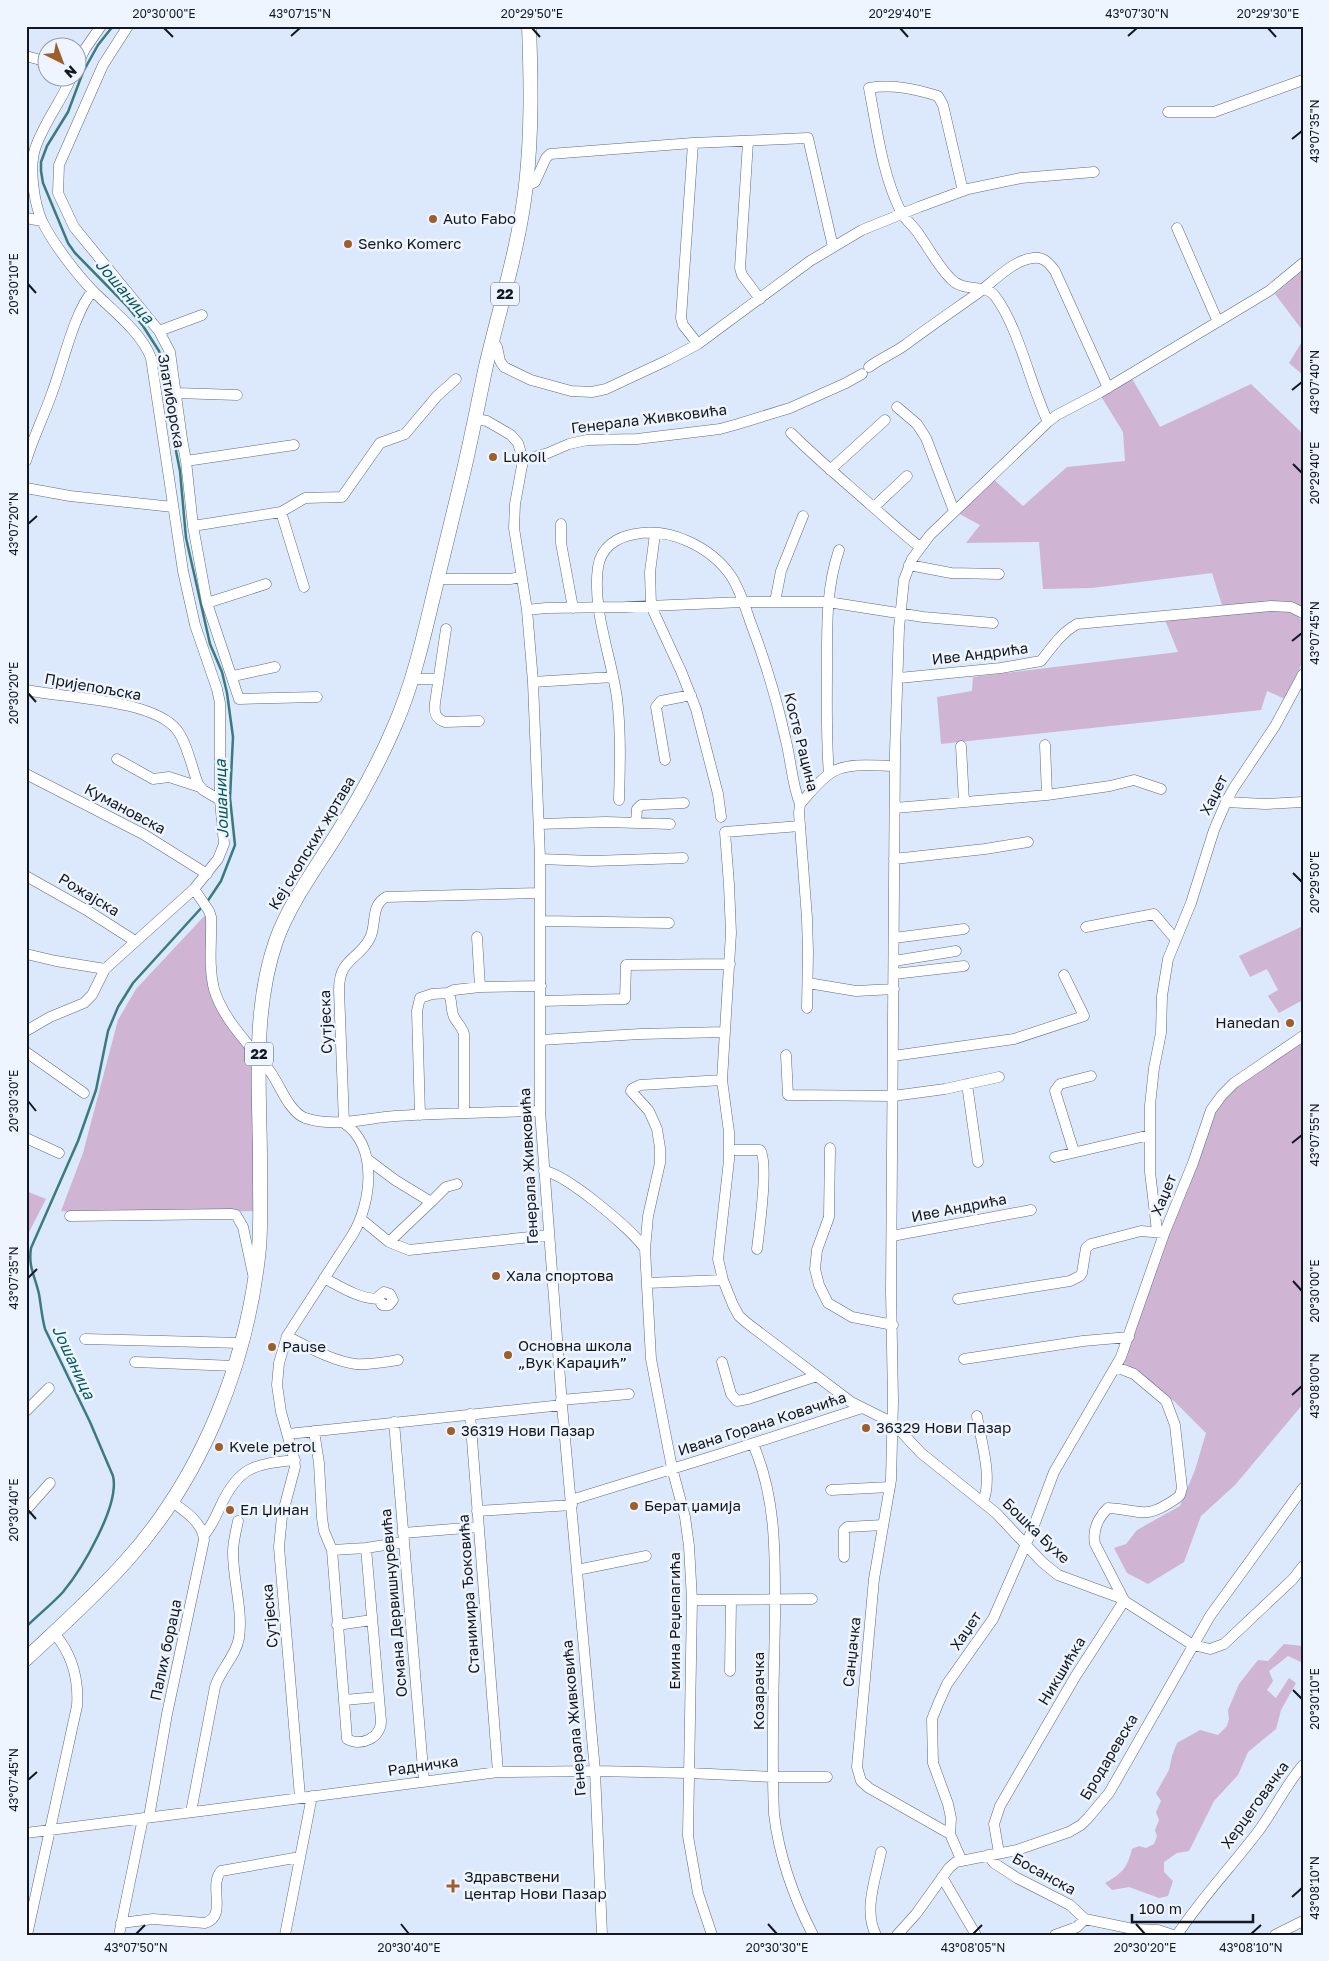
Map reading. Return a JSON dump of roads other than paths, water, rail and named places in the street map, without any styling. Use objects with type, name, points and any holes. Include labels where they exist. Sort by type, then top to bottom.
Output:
[{"type":"main road","name":"22","points":[[476,418],[514,256],[526,186],[530,108],[529,26]]},
{"type":"main road","name":"Кеј скопских жртава","points":[[26,1659],[81,1608],[126,1561],[172,1502],[208,1435],[235,1366],[254,1280],[258,1251],[260,1212],[259,1059],[265,986],[277,939],[297,898],[375,768],[395,724],[412,679],[421,652],[476,418]]},
{"type":"street","points":[[88,44],[101,26]]},
{"type":"street","points":[[128,26],[103,65],[59,165],[58,193],[74,226],[159,331],[170,352],[176,393],[173,441],[186,461],[193,526],[207,603],[240,699],[317,698]]},
{"type":"street","points":[[1168,112],[1214,112],[1227,109],[1303,80]]},
{"type":"street","points":[[963,191],[942,105],[938,96],[911,88],[881,86],[869,88],[887,174],[902,214],[917,230],[938,264],[954,282],[968,288],[983,289],[994,295],[1011,326],[1048,422]]},
{"type":"street","name":"Златиборска","points":[[66,88],[34,152],[33,174],[42,221],[64,254],[93,291],[116,313],[149,353],[173,441],[173,507],[190,605],[219,697],[220,800]]},
{"type":"street","points":[[526,186],[535,182],[546,158],[550,154],[694,143],[808,138],[833,246]]},
{"type":"street","points":[[748,142],[740,268],[742,275],[760,299]]},
{"type":"street","points":[[694,143],[681,318],[683,325],[698,344]]},
{"type":"street","points":[[493,341],[497,347],[502,364],[531,380],[564,390],[580,392],[600,391],[614,386],[698,344],[833,246],[862,230],[963,191],[1021,178],[1094,172]]},
{"type":"street","points":[[26,218],[42,221]]},
{"type":"street","points":[[1178,228],[1218,322]]},
{"type":"street","name":"Генерала Живковића","points":[[602,1935],[596,1772],[561,1402],[540,1112],[540,859],[533,682],[527,610],[514,537],[514,521],[523,460],[587,440],[637,439],[712,430],[771,417],[846,383],[886,355],[899,349],[1006,271],[1032,258],[1039,258],[1048,262],[1055,270],[1108,388]]},
{"type":"street","name":"Иве Андрића","points":[[893,1423],[892,1236],[895,766],[900,613],[904,580],[909,565],[920,547],[954,511],[1048,422],[1269,291],[1303,263]]},
{"type":"street","points":[[26,461],[52,394],[81,308],[93,291]]},
{"type":"street","points":[[159,331],[202,315]]},
{"type":"street","points":[[193,526],[280,512],[305,498],[342,497],[380,443],[405,434],[436,396],[456,379]]},
{"type":"street","points":[[176,393],[236,395]]},
{"type":"street","points":[[897,407],[917,424],[926,438],[954,511]]},
{"type":"street","points":[[476,418],[487,420],[511,435],[518,443],[523,460]]},
{"type":"street","points":[[830,470],[885,420]]},
{"type":"street","points":[[791,433],[887,521],[920,547]]},
{"type":"street","points":[[186,461],[294,444]]},
{"type":"street","points":[[874,508],[907,476]]},
{"type":"street","points":[[26,488],[70,496],[173,507]]},
{"type":"street","points":[[280,512],[304,587]]},
{"type":"street","points":[[775,602],[781,571],[803,516]]},
{"type":"street","points":[[561,524],[561,543],[574,608]]},
{"type":"street","name":"Косте Рацина","points":[[600,607],[598,582],[600,561],[608,546],[617,539],[644,532],[675,537],[689,542],[713,558],[729,573],[736,586],[777,705],[800,804],[807,918],[808,983],[806,1008]]},
{"type":"street","points":[[655,534],[650,572],[651,606],[691,695],[718,794],[721,817]]},
{"type":"street","points":[[828,774],[826,741],[828,602],[839,550]]},
{"type":"street","points":[[909,565],[952,573],[999,574]]},
{"type":"street","points":[[438,579],[521,577]]},
{"type":"street","points":[[207,603],[266,584]]},
{"type":"street","points":[[527,610],[743,602],[828,602]]},
{"type":"street","name":"Иве Андрића","points":[[828,602],[954,620],[994,623]]},
{"type":"street","name":"Иве Андрића","points":[[899,678],[1001,668],[1041,661],[1057,640],[1067,630],[1077,624],[1271,606],[1291,607],[1303,614]]},
{"type":"street","points":[[600,607],[613,677],[619,723],[620,800]]},
{"type":"street","points":[[446,629],[434,712],[437,718],[445,722],[479,721]]},
{"type":"street","points":[[233,676],[275,668]]},
{"type":"street","name":"Хаџет","points":[[1161,1232],[1151,1190],[1150,1094],[1161,1033],[1162,996],[1168,960],[1191,903],[1214,830],[1226,802],[1275,726],[1303,674]]},
{"type":"street","points":[[533,682],[613,677]]},
{"type":"street","points":[[412,679],[438,679]]},
{"type":"street","name":"Пријепољска","points":[[26,690],[116,704],[164,718],[180,735],[200,787]]},
{"type":"street","points":[[665,760],[656,707],[660,701],[691,695]]},
{"type":"street","points":[[1044,745],[1047,795]]},
{"type":"street","points":[[961,746],[964,802]]},
{"type":"street","points":[[26,1031],[50,1017],[84,1003],[92,995],[105,969],[160,918],[197,892],[223,850],[225,838],[220,800],[200,787],[169,777],[153,779],[117,759]]},
{"type":"street","points":[[800,804],[828,774],[836,770],[848,767],[895,766]]},
{"type":"street","name":"Кумановска","points":[[26,774],[143,834],[207,874]]},
{"type":"street","points":[[895,808],[1047,795],[1110,786],[1134,780],[1161,789]]},
{"type":"street","points":[[1226,802],[1265,804],[1303,802]]},
{"type":"street","points":[[636,824],[637,809],[641,805],[684,803]]},
{"type":"street","points":[[539,824],[606,822],[670,824]]},
{"type":"street","points":[[800,826],[725,832],[731,904],[730,964],[722,1080],[728,1132],[729,1176],[718,1259],[732,1305],[739,1316],[862,1408],[893,1423]]},
{"type":"street","points":[[894,859],[985,849],[1028,842]]},
{"type":"street","points":[[540,859],[592,861],[683,858]]},
{"type":"street","name":"Рожајска","points":[[26,876],[88,911],[135,941]]},
{"type":"street","points":[[197,892],[211,917],[211,970],[218,1000],[298,1114],[312,1119],[344,1123],[364,1118],[464,1113],[540,1112]]},
{"type":"street","name":"Сутјеска","points":[[300,1797],[279,1547],[280,1527],[294,1474],[295,1460],[281,1412],[277,1378],[278,1362],[287,1336],[353,1234],[361,1219],[368,1190],[367,1160],[355,1133],[344,1123],[339,983],[344,967],[369,940],[375,910],[379,902],[386,897],[540,893]]},
{"type":"street","points":[[1086,927],[1154,914],[1176,940]]},
{"type":"street","points":[[541,921],[668,923]]},
{"type":"street","points":[[894,938],[964,929]]},
{"type":"street","points":[[478,937],[480,987]]},
{"type":"street","points":[[894,961],[956,951]]},
{"type":"street","points":[[26,954],[105,969]]},
{"type":"street","points":[[541,1001],[625,999],[626,965],[730,964]]},
{"type":"street","points":[[894,974],[964,966]]},
{"type":"street","points":[[893,1056],[1014,1039],[1084,1016],[1064,975]]},
{"type":"street","points":[[808,983],[856,991],[894,989]]},
{"type":"street","points":[[420,1115],[418,1000],[426,995],[480,987],[541,986]]},
{"type":"street","points":[[448,993],[451,999],[453,1016],[462,1027],[464,1034],[464,1113]]},
{"type":"street","points":[[540,1040],[640,1034],[725,1032]]},
{"type":"street","name":"Хаџет","points":[[961,1860],[956,1843],[950,1834],[951,1818],[948,1804],[933,1763],[932,1719],[947,1684],[993,1618],[1054,1472],[1116,1367],[1129,1337],[1161,1232],[1193,1163],[1209,1116],[1222,1095],[1234,1083],[1259,1064],[1303,1036]]},
{"type":"street","points":[[26,1052],[84,1093]]},
{"type":"street","points":[[786,1055],[788,1095],[893,1096],[945,1089],[998,1077]]},
{"type":"street","points":[[1074,1152],[1055,1091],[1060,1084],[1091,1076]]},
{"type":"street","name":"Емина Реџепагића","points":[[712,1935],[700,1903],[690,1856],[688,1823],[692,1600],[688,1539],[651,1359],[645,1249],[648,1216],[660,1164],[660,1148],[657,1129],[649,1112],[634,1095],[632,1089],[640,1085],[722,1080]]},
{"type":"street","points":[[967,1084],[978,1162]]},
{"type":"street","points":[[1055,1157],[1150,1136]]},
{"type":"street","points":[[26,1138],[59,1153]]},
{"type":"street","points":[[830,1148],[829,1217],[817,1250],[815,1269],[819,1285],[828,1303],[852,1317],[893,1326]]},
{"type":"street","points":[[729,1150],[760,1150],[763,1156],[757,1249]]},
{"type":"street","points":[[367,1160],[430,1202]]},
{"type":"street","points":[[544,1171],[569,1182],[623,1226],[645,1249]]},
{"type":"street","points":[[389,1242],[446,1186],[457,1184]]},
{"type":"street","name":"Иве Андрића","points":[[892,1236],[1031,1210]]},
{"type":"street","name":"Кеј скопских жртава","points":[[70,1216],[236,1215],[244,1227],[254,1280]]},
{"type":"street","points":[[361,1219],[389,1242],[399,1248],[413,1251],[549,1236]]},
{"type":"street","name":"Хаџет","points":[[958,1299],[1070,1281],[1082,1272],[1088,1245],[1141,1231],[1161,1232]]},
{"type":"street","points":[[324,1278],[352,1293],[378,1300]]},
{"type":"street","points":[[647,1283],[723,1280]]},
{"type":"street","points":[[287,1336],[333,1358],[355,1364],[398,1360]]},
{"type":"street","points":[[964,1359],[1083,1341],[1129,1337]]},
{"type":"street","points":[[85,1339],[241,1343]]},
{"type":"street","points":[[134,1362],[235,1366]]},
{"type":"street","points":[[722,1362],[731,1394],[737,1401],[817,1376]]},
{"type":"street","points":[[1116,1367],[1134,1374],[1163,1398],[1168,1406],[1175,1425],[1182,1492],[1168,1504],[1148,1513],[1108,1508],[1099,1518],[1094,1534],[1095,1544],[1124,1601],[1193,1645],[1210,1649],[1224,1644],[1293,1579],[1303,1566]]},
{"type":"street","points":[[26,1412],[50,1388]]},
{"type":"street","points":[[288,1434],[629,1394]]},
{"type":"street","name":"Ивана Горана Ковачића","points":[[672,1468],[753,1444],[862,1408]]},
{"type":"street","name":"Станимира Ђоковића","points":[[470,1414],[498,1772]]},
{"type":"street","name":"Бошка Бухе","points":[[977,1416],[987,1476],[986,1493],[983,1502]]},
{"type":"street","name":"Османа Дервишнуревића","points":[[394,1422],[424,1782]]},
{"type":"street","name":"Санџачка","points":[[893,1423],[890,1488],[874,1579],[857,1762],[858,1775],[861,1781],[869,1788],[950,1834]]},
{"type":"street","name":"Бошка Бухе","points":[[893,1423],[921,1453],[996,1513],[1025,1545],[1058,1575],[1113,1595],[1124,1601]]},
{"type":"street","points":[[314,1431],[319,1463],[322,1518],[324,1531],[332,1550],[345,1735],[350,1741],[357,1742],[373,1738],[380,1729],[366,1549]]},
{"type":"street","name":"Козарачка","points":[[753,1444],[766,1478],[772,1508],[776,1562],[774,1814],[780,1846],[803,1914],[813,1935]]},
{"type":"street","points":[[172,1502],[186,1512],[202,1530],[204,1535],[210,1528],[228,1490],[237,1478],[246,1471],[262,1465],[295,1460]]},
{"type":"street","points":[[477,1511],[571,1502],[672,1468]]},
{"type":"street","points":[[26,1510],[50,1483]]},
{"type":"street","points":[[831,1490],[890,1488]]},
{"type":"street","name":"Бродаревска","points":[[961,1860],[1025,1847],[1069,1832],[1088,1818],[1109,1793],[1210,1616],[1303,1488]]},
{"type":"street","points":[[191,1812],[214,1687],[220,1673],[236,1649],[239,1640],[240,1626],[232,1551],[238,1522]]},
{"type":"street","points":[[844,1557],[844,1530],[846,1527],[883,1525]]},
{"type":"street","points":[[332,1550],[366,1549],[403,1537],[478,1526]]},
{"type":"street","name":"Палих бораца","points":[[119,1935],[203,1550],[204,1535]]},
{"type":"street","points":[[578,1570],[646,1556]]},
{"type":"street","points":[[692,1600],[812,1599]]},
{"type":"street","points":[[730,1600],[730,1670]]},
{"type":"street","name":"Никшићка","points":[[1000,1853],[994,1828],[997,1813],[1075,1677],[1124,1601]]},
{"type":"street","points":[[337,1625],[372,1620]]},
{"type":"street","points":[[27,1935],[76,1714],[77,1682],[65,1647],[54,1633]]},
{"type":"street","points":[[344,1700],[378,1697]]},
{"type":"street","name":"Херцеговачка","points":[[1177,1935],[1192,1913],[1260,1829],[1290,1780],[1303,1765]]},
{"type":"street","name":"Радничка","points":[[26,1833],[498,1772],[689,1773],[773,1777],[827,1777]]},
{"type":"street","points":[[285,1935],[312,1796]]},
{"type":"street","points":[[876,1935],[870,1918],[870,1908],[881,1852]]},
{"type":"street","name":"Босанска","points":[[988,1855],[994,1863],[1012,1874],[1070,1905],[1085,1919],[1133,1929],[1158,1930],[1173,1935]]},
{"type":"street","points":[[121,1923],[153,1919],[205,1923],[211,1921],[217,1911],[216,1881],[221,1871],[300,1857]]},
{"type":"street","points":[[904,1932],[942,1877],[952,1865],[961,1860]]},
{"type":"street","points":[[942,1877],[976,1935]]},
{"type":"street","points":[[1055,1935],[1077,1927],[1085,1919]]},
{"type":"street","points":[[1275,1935],[1303,1921]]},
{"type":"waterway","name":"Јошаница","points":[[113,26],[98,45],[83,72],[68,112],[47,146],[41,162],[41,171],[43,183],[68,243],[75,253],[127,306],[143,326],[159,351],[168,373],[166,401],[180,471],[186,538],[210,644],[222,672],[227,693],[233,737],[230,798],[235,845],[221,881],[207,902]]},
{"type":"waterway","name":"Јошаница","points":[[26,1627],[63,1592],[80,1568],[98,1536],[111,1503],[114,1488],[113,1476],[90,1422],[45,1329],[39,1294],[31,1266],[31,1248],[78,1141],[96,1090],[108,1031],[118,1007],[133,983],[203,906]]},
{"type":"place","name":"Auto Fabo","points":[[433,219]]},
{"type":"place","name":"Senko Komerc","points":[[348,244]]},
{"type":"place","name":"Lukoil","points":[[493,457]]},
{"type":"place","name":"Hanedan","points":[[1290,1023]]},
{"type":"place","name":"Хала спортова","points":[[496,1276]]},
{"type":"place","name":"Pause","points":[[272,1347]]},
{"type":"place","name":"Основна школа „Вук Караџић”","points":[[508,1355]]},
{"type":"place","name":"36329 Нови Пазар","points":[[866,1428]]},
{"type":"place","name":"36319 Нови Пазар","points":[[451,1431]]},
{"type":"place","name":"Kvele petrol","points":[[219,1447]]},
{"type":"place","name":"Берат џамија","points":[[634,1506]]},
{"type":"place","name":"Ел Џинан","points":[[230,1510]]},
{"type":"place","name":"Здравствени центар Нови Пазар","points":[[453,1886]]}]
